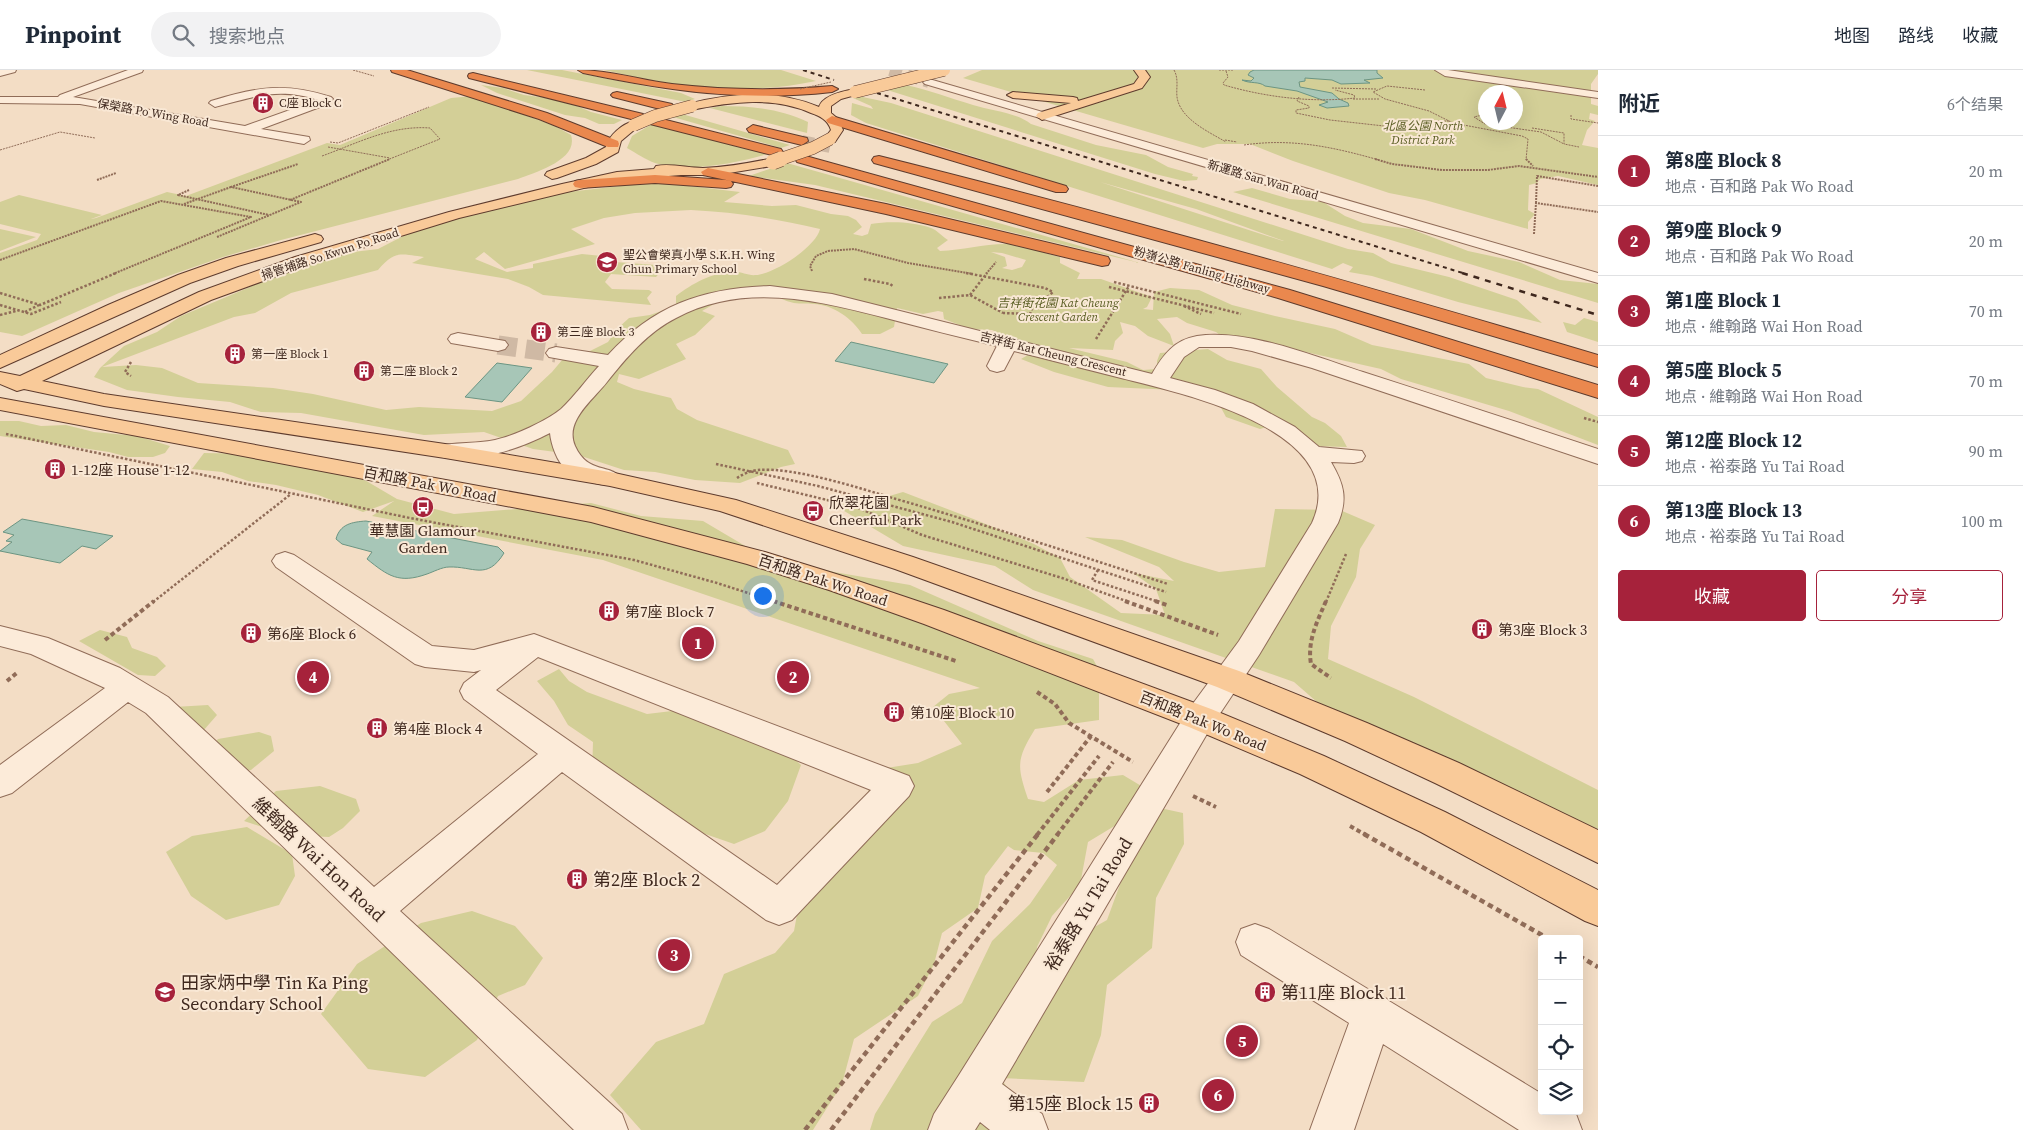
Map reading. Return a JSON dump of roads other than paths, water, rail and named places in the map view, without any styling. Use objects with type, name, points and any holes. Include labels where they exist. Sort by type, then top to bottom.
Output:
[{"type":"highway","points":[[396,70],[544,116],[613,147]]},
{"type":"highway","points":[[583,70],[698,95],[740,99]]},
{"type":"highway","points":[[465,74],[637,121]]},
{"type":"highway","points":[[650,84],[732,94],[794,94],[832,89]]},
{"type":"highway","points":[[602,92],[668,107]]},
{"type":"highway","points":[[846,94],[839,107],[845,118],[875,133]]},
{"type":"highway","points":[[688,108],[703,116]]},
{"type":"highway","points":[[829,118],[1073,193]]},
{"type":"highway","points":[[654,121],[775,157]]},
{"type":"highway","name":"粉嶺公路 Fanling Highway","points":[[739,125],[802,150],[1284,294],[1598,392]]},
{"type":"highway","name":"粉嶺公路 Fanling Highway","points":[[865,156],[1505,332],[1598,360]]},
{"type":"highway","points":[[708,172],[994,233],[1119,265]]},
{"type":"highway","points":[[580,184],[655,178],[812,193]]},
{"type":"highway","points":[[1175,225],[1505,332]]},
{"type":"highway","points":[[1133,278],[1506,363]]},
{"type":"main road","points":[[766,99],[804,95],[906,70]]},
{"type":"main road","points":[[1042,116],[1132,88],[1142,83],[1145,77],[1139,70]]},
{"type":"main road","points":[[829,118],[825,105],[829,101],[846,94],[946,73]]},
{"type":"main road","points":[[1013,95],[1052,100],[1095,100]]},
{"type":"main road","name":"掃管埔路 So Kwun Po Road","points":[[0,362],[185,278],[257,255],[534,181],[591,161],[613,147],[622,134],[637,121],[688,108],[740,99],[766,99]]},
{"type":"main road","points":[[613,147],[630,160],[678,172],[708,172],[741,169],[775,157],[833,145],[837,125],[829,118],[805,105],[766,99]]},
{"type":"main road","name":"掃管埔路 So Kwun Po Road","points":[[0,394],[205,296],[301,261],[454,215],[580,184],[617,176],[678,172]]},
{"type":"main road","points":[[0,378],[104,400],[445,451],[610,479],[726,505],[764,516],[904,563],[1228,679],[1356,732],[1447,773],[1598,847]]},
{"type":"main road","name":"百和路 Pak Wo Road","points":[[0,404],[593,515],[784,567],[934,617],[1200,718],[1312,765],[1425,818],[1598,908]]},
{"type":"street","points":[[0,73],[11,70]]},
{"type":"street","points":[[58,100],[138,70]]},
{"type":"street","points":[[1440,70],[1444,73],[1598,95]]},
{"type":"street","name":"新運路 San Wan Road","points":[[946,73],[1061,110],[1598,265]]},
{"type":"street","name":"新運路 San Wan Road","points":[[928,82],[1598,278]]},
{"type":"street","points":[[215,103],[250,92],[272,91],[318,96],[327,99],[324,102],[247,130]]},
{"type":"street","name":"保榮路 Po Wing Road","points":[[0,100],[58,100],[106,105],[304,140]]},
{"type":"street","name":"吉祥街 Kat Cheung Crescent","points":[[445,451],[482,450],[520,440],[565,416],[612,362],[649,328],[680,308],[708,299],[760,292],[816,295],[1208,394],[1257,413],[1283,429],[1312,454],[1329,481],[1332,502],[1326,523],[1228,679]]},
{"type":"street","points":[[458,339],[498,345]]},
{"type":"street","points":[[1158,381],[1175,352],[1197,342],[1210,340],[1229,341],[1315,364],[1457,408],[1598,458]]},
{"type":"street","points":[[997,366],[1008,343]]},
{"type":"street","points":[[556,353],[612,362]]},
{"type":"street","points":[[565,416],[561,434],[563,444],[573,464],[588,472],[610,479]]},
{"type":"street","points":[[1312,454],[1354,456]]},
{"type":"street","points":[[285,561],[475,691],[779,908],[897,786],[534,644],[474,661],[425,656]]},
{"type":"street","name":"維翰路 Wai Hon Road","points":[[0,636],[38,645],[109,676],[157,705],[606,1130]]},
{"type":"street","points":[[475,691],[534,644]]},
{"type":"street","name":"裕泰路 Yu Tai Road","points":[[950,1130],[1200,718],[1228,679]]},
{"type":"street","points":[[0,783],[127,687]]},
{"type":"street","points":[[373,910],[561,754]]},
{"type":"street","points":[[1255,942],[1560,1130]]},
{"type":"street","points":[[1332,1130],[1373,1013]]},
{"type":"street","points":[[974,1090],[1026,1130]]},
{"type":"tunnel","points":[[890,70],[929,82]]},
{"type":"tunnel","points":[[802,141],[830,147]]},
{"type":"tunnel","points":[[498,345],[556,353]]},
{"type":"railway","points":[[803,70],[834,80]]},
{"type":"railway","points":[[877,93],[1466,274]]},
{"type":"railway","points":[[1462,273],[1598,315]]},
{"type":"place","name":"C座 Block C","points":[[263,103]]},
{"type":"place","name":"聖公會榮真小學 S.K.H. Wing Chun Primary School","points":[[607,262]]},
{"type":"place","name":"第三座 Block 3","points":[[541,332]]},
{"type":"place","name":"第一座 Block 1","points":[[235,354]]},
{"type":"place","name":"第二座 Block 2","points":[[364,371]]},
{"type":"place","name":"1-12座 House 1-12","points":[[55,469]]},
{"type":"place","name":"華慧園 Glamour Garden","points":[[423,507]]},
{"type":"place","name":"欣翠花園 Cheerful Park","points":[[813,511]]},
{"type":"place","name":"第7座 Block 7","points":[[609,611]]},
{"type":"place","name":"第3座 Block 3","points":[[1482,629]]},
{"type":"place","name":"第6座 Block 6","points":[[251,633]]},
{"type":"place","name":"第8座 Block 8","points":[[698,643]]},
{"type":"place","name":"第5座 Block 5","points":[[313,677]]},
{"type":"place","name":"第9座 Block 9","points":[[793,677]]},
{"type":"place","name":"第10座 Block 10","points":[[894,712]]},
{"type":"place","name":"第4座 Block 4","points":[[377,728]]},
{"type":"place","name":"第2座 Block 2","points":[[577,879]]},
{"type":"place","name":"第1座 Block 1","points":[[674,955]]},
{"type":"place","name":"田家炳中學 Tin Ka Ping Secondary School","points":[[165,992]]},
{"type":"place","name":"第11座 Block 11","points":[[1265,992]]},
{"type":"place","name":"第12座 Block 12","points":[[1242,1041]]},
{"type":"place","name":"第13座 Block 13","points":[[1218,1095]]},
{"type":"place","name":"第15座 Block 15","points":[[1149,1103]]},
{"type":"park label","name":"北區公園 North District Park","points":[[1423,133]]},
{"type":"park label","name":"吉祥街花園 Kat Cheung Crescent Garden","points":[[1058,310]]}]
